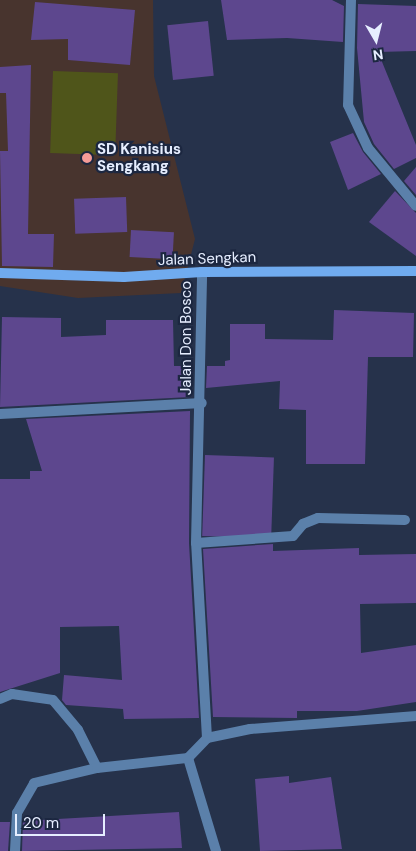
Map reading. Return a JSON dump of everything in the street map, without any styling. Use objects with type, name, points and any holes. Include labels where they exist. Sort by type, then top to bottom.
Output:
[{"type":"main road","name":"Jalan Sengkan","points":[[0,273],[124,277],[202,272],[416,271]]},
{"type":"street","points":[[350,0],[348,105],[368,148],[416,206]]},
{"type":"street","name":"Jalan Don Bosco","points":[[202,272],[202,404],[196,543],[206,738]]},
{"type":"street","points":[[0,414],[202,404]]},
{"type":"street","points":[[196,543],[293,536],[303,524],[318,518],[406,520]]},
{"type":"street","points":[[0,699],[12,694],[53,700],[78,730],[97,768]]},
{"type":"street","points":[[15,851],[17,813],[34,783],[97,768],[188,758],[206,738],[250,729],[416,716]]},
{"type":"street","points":[[188,758],[216,851]]},
{"type":"shaded area","name":"SD Kanisius Sengkang","points":[[0,0],[153,0],[154,76],[195,239],[181,293],[78,298],[0,286]]},
{"type":"green space","points":[[53,71],[118,73],[115,155],[50,153]]},
{"type":"building","points":[[221,0],[332,0],[344,6],[343,42],[287,38],[227,40]]},
{"type":"building","points":[[35,2],[135,10],[130,65],[68,60],[68,39],[31,40]]},
{"type":"building","points":[[358,4],[416,6],[416,51],[378,52],[416,145],[416,158],[394,169],[374,144],[364,122],[357,48]]},
{"type":"building","points":[[208,21],[214,76],[173,80],[167,25]]},
{"type":"building","points":[[31,65],[28,234],[54,234],[53,267],[2,266],[0,151],[8,151],[6,93],[0,93],[0,67]]},
{"type":"building","points":[[353,133],[363,152],[381,174],[348,190],[330,142]]},
{"type":"building","points":[[416,167],[416,195],[404,181]]},
{"type":"building","points":[[395,191],[416,213],[416,256],[369,222]]},
{"type":"building","points":[[126,197],[127,232],[75,234],[74,199]]},
{"type":"building","points":[[131,230],[174,232],[173,259],[130,257]]},
{"type":"building","points":[[334,310],[414,313],[413,357],[368,357],[365,464],[306,464],[306,410],[279,409],[280,381],[206,388],[207,366],[225,366],[225,361],[230,360],[230,324],[265,324],[265,339],[333,340]]},
{"type":"building","points":[[2,317],[61,318],[61,337],[106,335],[106,320],[173,320],[174,366],[193,366],[190,397],[0,407]]},
{"type":"building","points":[[190,411],[189,543],[199,718],[124,719],[123,709],[66,705],[62,700],[64,675],[122,680],[119,626],[60,627],[60,673],[0,692],[0,479],[30,479],[30,471],[42,471],[26,419]]},
{"type":"building","points":[[205,455],[274,457],[271,538],[202,536]]},
{"type":"building","points":[[273,544],[273,551],[359,548],[359,555],[416,554],[416,603],[360,604],[361,653],[416,645],[416,702],[357,711],[297,711],[297,718],[213,717],[203,549]]},
{"type":"building","points":[[289,776],[289,783],[331,777],[342,849],[260,851],[255,779]]},
{"type":"building","points":[[179,812],[182,848],[22,851],[23,821]]},
{"type":"building","points":[[0,822],[10,822],[8,851],[0,851]]},
{"type":"place","name":"SD Kanisius Sengkang","points":[[87,158]]}]
